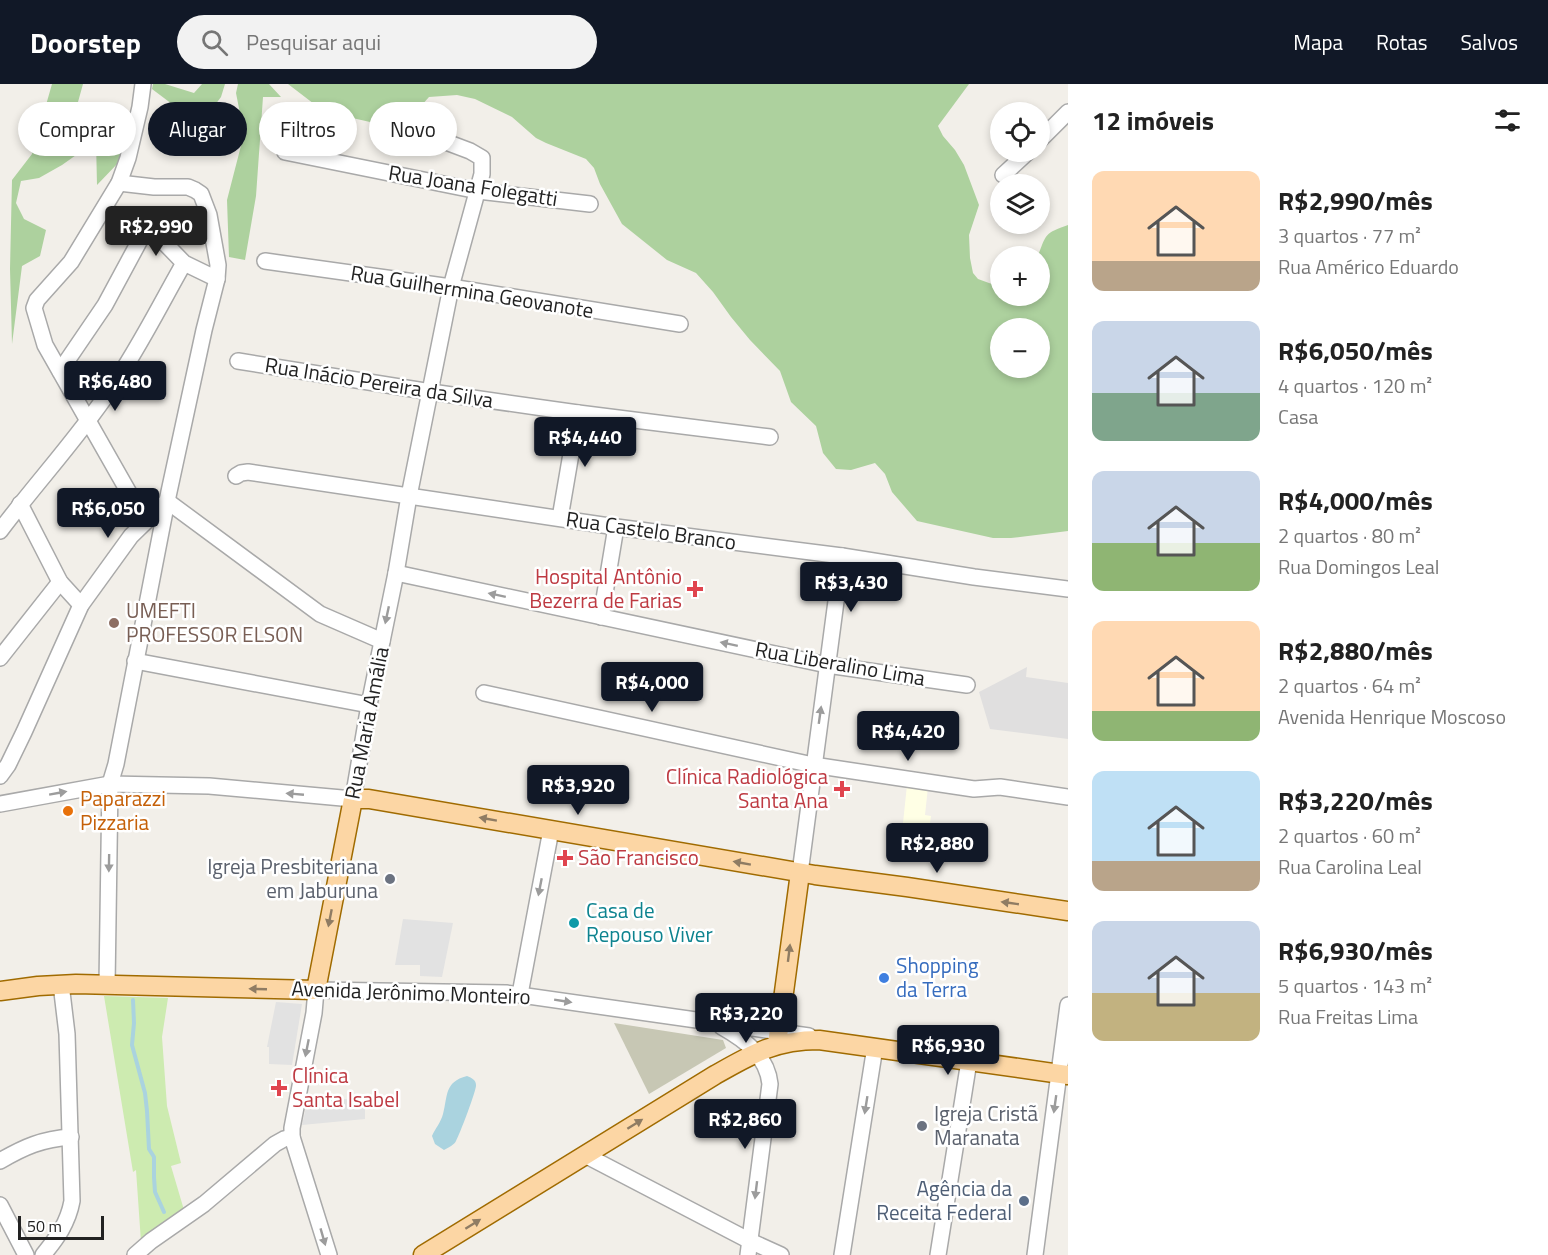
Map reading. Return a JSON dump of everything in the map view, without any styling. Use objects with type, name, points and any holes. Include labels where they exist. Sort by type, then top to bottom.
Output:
[{"type":"main road","points":[[353,799],[369,799],[800,873],[1068,911]]},
{"type":"main road","name":"Rua Maria Amália","points":[[316,990],[353,799]]},
{"type":"main road","points":[[778,1038],[800,873]]},
{"type":"main road","name":"Avenida Jerônimo Monteiro","points":[[0,991],[61,984],[316,990]]},
{"type":"main road","points":[[423,1255],[778,1038],[833,1041],[1064,1074]]},
{"type":"street","points":[[143,84],[128,158],[119,183],[71,262],[35,303],[34,308],[41,335],[50,354],[145,521]]},
{"type":"street","points":[[1050,130],[1068,112]]},
{"type":"street","name":"Rua Maria Amália","points":[[353,799],[409,496],[451,287],[483,174],[482,158],[457,146]]},
{"type":"street","name":"Rua Joana Folegatti","points":[[305,156],[478,191],[590,204]]},
{"type":"street","points":[[1005,174],[1018,162]]},
{"type":"street","points":[[107,984],[110,784],[116,764],[167,501],[217,272],[209,215],[201,194],[188,188],[119,183]]},
{"type":"street","points":[[102,211],[147,227],[160,236],[184,263],[217,272]]},
{"type":"street","points":[[60,371],[105,305],[147,227]]},
{"type":"street","name":"Rua Guilhermina Geovanote","points":[[265,261],[451,287],[680,324]]},
{"type":"street","points":[[0,531],[88,422],[120,376],[184,263]]},
{"type":"street","name":"Rua Inácio Pereira da Silva","points":[[238,361],[431,392],[770,437]]},
{"type":"street","points":[[560,518],[578,413]]},
{"type":"street","name":"Rua Castelo Branco","points":[[236,476],[248,472],[616,527],[842,556],[1068,589]]},
{"type":"street","points":[[0,777],[24,732],[81,605],[131,536],[167,501]]},
{"type":"street","points":[[167,501],[320,614],[382,641]]},
{"type":"street","points":[[20,504],[60,582],[81,605]]},
{"type":"street","points":[[601,617],[616,527]]},
{"type":"street","points":[[800,873],[842,556]]},
{"type":"street","name":"Rua Liberalino Lima","points":[[396,573],[827,665],[967,685]]},
{"type":"street","points":[[0,658],[60,582]]},
{"type":"street","points":[[135,661],[369,705]]},
{"type":"street","points":[[484,693],[813,765],[974,789],[1000,787],[1068,797]]},
{"type":"street","points":[[0,787],[3,803],[110,784],[209,786],[353,799]]},
{"type":"street","points":[[520,994],[551,830]]},
{"type":"street","points":[[43,1255],[62,1232],[71,1209],[73,1193],[67,1034],[61,984]]},
{"type":"street","name":"Rua Maria Amália","points":[[316,990],[292,1137],[329,1255]]},
{"type":"street","name":"Avenida Jerônimo Monteiro","points":[[316,990],[520,994],[717,1024],[778,1038]]},
{"type":"street","points":[[1035,1255],[1064,1074],[1068,1005]]},
{"type":"street","points":[[717,1024],[756,1052],[765,1063],[770,1084],[749,1248]]},
{"type":"street","points":[[842,1255],[875,1047]]},
{"type":"street","points":[[938,1255],[969,1060]]},
{"type":"street","points":[[0,1161],[23,1147],[51,1139],[71,1137]]},
{"type":"street","points":[[135,1255],[204,1204],[275,1144],[292,1137]]},
{"type":"street","points":[[585,1155],[749,1248],[781,1255]]},
{"type":"street","points":[[0,1205],[26,1255]]},
{"type":"shaded area","points":[[1027,667],[1026,677],[1068,683],[1068,739],[990,729],[979,692]]},
{"type":"shaded area","points":[[907,785],[928,787],[925,815],[931,816],[929,830],[921,829],[922,825],[903,823]]},
{"type":"shaded area","points":[[403,919],[453,923],[442,977],[420,976],[420,965],[395,965]]},
{"type":"shaded area","points":[[276,1002],[302,1004],[292,1065],[269,1064],[269,1047],[267,1047]]},
{"type":"shaded area","points":[[614,1023],[723,1040],[726,1048],[649,1094]]},
{"type":"shaded area","points":[[309,1094],[365,1102],[365,1119],[302,1125]]},
{"type":"green space","points":[[52,84],[83,84],[78,102],[47,102]]},
{"type":"green space","points":[[153,84],[165,84],[194,93],[202,84],[225,84],[217,102],[169,102],[152,89]]},
{"type":"green space","points":[[238,84],[269,84],[281,97],[263,97],[263,102],[259,102],[256,196],[245,260],[229,257],[227,200],[238,156],[247,156],[247,102],[238,102],[236,93]]},
{"type":"green space","points":[[288,84],[969,84],[938,126],[964,165],[979,205],[969,235],[970,258],[973,273],[978,279],[990,283],[990,306],[1050,306],[1050,246],[1042,246],[1047,235],[1068,225],[1068,531],[993,538],[917,521],[892,492],[885,474],[875,463],[851,470],[836,469],[823,453],[816,426],[791,402],[780,371],[750,340],[696,273],[667,260],[622,224],[594,168],[586,159],[536,138],[512,117],[475,99],[457,95],[429,97],[425,102],[369,102],[369,122],[357,119],[357,102],[311,102]]},
{"type":"green space","points":[[30,156],[75,156],[39,178],[21,181],[16,203],[24,219],[46,230],[40,256],[22,266],[12,344],[10,269],[12,180]]},
{"type":"green space","points":[[96,156],[120,156],[119,162],[97,185]]},
{"type":"green space","points":[[104,996],[168,998],[162,1037],[167,1106],[181,1163],[171,1166],[184,1210],[141,1242],[136,1170],[133,1172]]},
{"type":"water","points":[[467,1076],[475,1082],[474,1095],[456,1141],[444,1150],[435,1144],[432,1136],[442,1117],[448,1090],[454,1082]]},
{"type":"waterway","points":[[133,1000],[132,1045],[145,1093],[149,1149],[154,1157],[155,1192],[164,1212]]},
{"type":"place","name":"Hospital Antônio Bezerra de Farias","points":[[695,589]]},
{"type":"place","name":"UMEFTI PROFESSOR ELSON","points":[[114,623]]},
{"type":"place","name":"Clínica Radiológica Santa Ana","points":[[842,789]]},
{"type":"place","name":"Paparazzi Pizzaria","points":[[68,811]]},
{"type":"place","name":"São Francisco","points":[[565,858]]},
{"type":"place","name":"Igreja Presbiteriana em Jaburuna","points":[[390,879]]},
{"type":"place","name":"Casa de Repouso Viver","points":[[574,923]]},
{"type":"place","name":"Shopping da Terra","points":[[884,978]]},
{"type":"place","name":"Clínica Santa Isabel","points":[[279,1088]]},
{"type":"place","name":"Igreja Cristã Maranata","points":[[922,1126]]},
{"type":"place","name":"Agência da Receita Federal","points":[[1024,1201]]}]
